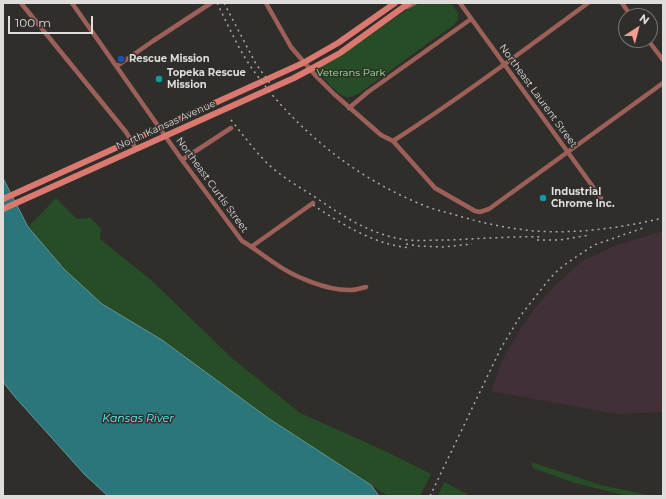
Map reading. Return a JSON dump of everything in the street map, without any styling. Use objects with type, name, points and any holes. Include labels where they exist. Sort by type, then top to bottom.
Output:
[{"type":"main road","name":"North Kansas Avenue","points":[[3,199],[303,63],[338,43],[395,3]]},
{"type":"main road","name":"North Kansas Avenue","points":[[3,209],[322,64],[340,53],[409,3]]},
{"type":"street","points":[[21,3],[126,132],[136,149]]},
{"type":"street","name":"Northeast Curtis Street","points":[[72,3],[182,160],[242,242],[284,270],[310,282],[351,290],[366,287]]},
{"type":"street","points":[[117,66],[211,3]]},
{"type":"street","points":[[266,3],[288,42],[298,56],[330,90],[349,108],[381,134],[393,141],[435,188],[476,211],[489,210],[663,83]]},
{"type":"street","points":[[396,13],[415,3]]},
{"type":"street","name":"Northeast Laurent Street","points":[[460,3],[601,198]]},
{"type":"street","points":[[393,141],[504,64],[588,3]]},
{"type":"street","points":[[349,108],[368,92],[471,19]]},
{"type":"street","points":[[654,48],[663,60]]},
{"type":"street","points":[[182,160],[231,128]]},
{"type":"street","points":[[251,247],[313,203]]},
{"type":"shaded area","points":[[663,231],[663,412],[617,414],[491,391],[502,361],[518,333],[535,308],[555,286],[582,261],[615,246]]},
{"type":"green space","name":"Veterans Park","points":[[421,3],[451,3],[458,13],[458,19],[454,25],[361,92],[350,97],[343,96],[335,90],[316,70],[356,45],[408,9]]},
{"type":"green space","points":[[56,198],[77,219],[91,218],[101,229],[100,239],[151,280],[233,359],[300,413],[385,451],[431,474],[420,496],[388,496],[268,419],[162,340],[102,304],[64,269],[28,227]]},
{"type":"green space","points":[[531,462],[601,485],[652,496],[627,496],[575,483],[533,468]]},
{"type":"green space","points":[[444,482],[467,494],[471,496],[438,496]]},
{"type":"water","name":"Kansas River","points":[[3,178],[28,227],[64,269],[102,304],[162,340],[268,418],[371,485],[379,496],[108,496],[85,475],[3,382]]},
{"type":"railway","points":[[217,3],[235,40],[250,66],[273,96],[311,135],[333,153],[378,184],[431,208],[470,219],[534,231],[583,231],[631,225],[663,218]]},
{"type":"railway","points":[[224,3],[256,64],[272,86]]},
{"type":"railway","points":[[231,120],[258,153],[279,173],[347,218],[382,234],[407,240],[543,237]]},
{"type":"railway","points":[[313,205],[360,233],[385,243],[411,248]]},
{"type":"railway","points":[[430,496],[501,348],[521,315],[547,282],[567,263],[594,245],[646,227]]},
{"type":"railway","points":[[537,240],[560,240],[589,235]]},
{"type":"railway","points":[[406,244],[443,247],[472,244]]},
{"type":"place","name":"Rescue Mission","points":[[121,59]]},
{"type":"place","name":"Topeka Rescue Mission","points":[[159,79]]},
{"type":"place","name":"Industrial Chrome Inc.","points":[[543,198]]}]
